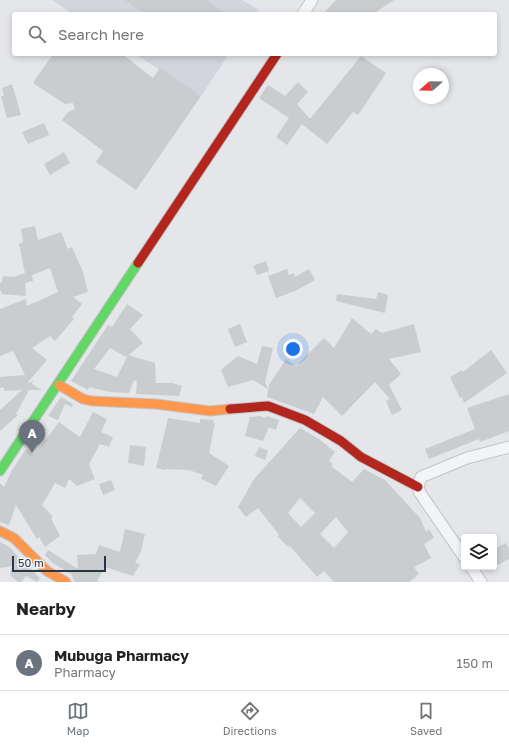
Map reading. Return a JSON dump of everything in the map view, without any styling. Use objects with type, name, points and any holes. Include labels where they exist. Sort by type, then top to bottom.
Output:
[{"type":"street","points":[[304,12],[312,0]]},
{"type":"street","points":[[0,471],[59,385],[276,56]]},
{"type":"street","points":[[59,385],[83,399],[92,401],[156,404],[210,411],[268,406],[305,420],[341,442],[361,457],[418,487],[461,552]]},
{"type":"street","points":[[418,487],[421,477],[467,458],[509,447]]},
{"type":"street","points":[[0,531],[14,538],[47,571],[66,582]]},
{"type":"street","points":[[473,570],[481,582]]},
{"type":"shaded area","points":[[52,0],[242,0],[259,10],[258,12],[70,12]]},
{"type":"shaded area","points":[[138,56],[228,56],[201,96]]},
{"type":"building","points":[[125,0],[207,0],[223,12],[141,12]]},
{"type":"building","points":[[336,0],[394,0],[376,12],[325,12]]},
{"type":"building","points":[[52,56],[125,56],[153,78],[160,68],[201,96],[136,190],[96,162],[103,151],[62,120],[68,112],[75,109],[73,103],[65,104],[33,83]]},
{"type":"building","points":[[361,56],[386,73],[358,115],[353,112],[327,144],[302,124],[287,145],[276,137],[289,118],[259,98],[268,85],[285,96],[298,82],[308,92],[297,104],[310,119]]},
{"type":"building","points":[[12,84],[21,115],[7,118],[1,96],[4,96],[2,88]]},
{"type":"building","points":[[44,123],[49,135],[28,144],[22,132]]},
{"type":"building","points":[[64,152],[70,163],[50,175],[44,164]]},
{"type":"building","points":[[35,226],[38,240],[61,232],[68,249],[72,247],[83,272],[88,292],[73,297],[82,304],[72,317],[74,319],[55,341],[50,336],[32,348],[47,360],[28,382],[30,383],[33,380],[32,384],[42,390],[29,390],[16,414],[18,415],[0,431],[0,410],[22,390],[4,391],[4,387],[0,388],[0,377],[25,375],[13,351],[0,356],[0,309],[26,299],[27,306],[58,292],[50,268],[32,275],[33,281],[25,283],[26,296],[1,294],[2,291],[0,291],[0,283],[2,282],[3,276],[14,277],[25,273],[19,244],[23,242],[21,229]]},
{"type":"building","points":[[266,261],[269,271],[257,275],[253,266]]},
{"type":"building","points":[[287,269],[289,275],[294,273],[295,277],[309,269],[315,280],[295,291],[276,298],[268,276]]},
{"type":"building","points":[[378,292],[388,295],[385,313],[336,301],[337,294],[376,299]]},
{"type":"building","points":[[127,304],[143,315],[130,329],[143,343],[128,355],[155,363],[156,383],[172,383],[182,386],[179,396],[136,394],[137,381],[134,380],[129,393],[110,392],[89,387],[88,390],[71,381],[108,325],[112,327]],"holes":[[[110,348],[126,357],[128,356],[117,377],[94,369]]]},
{"type":"building","points":[[352,318],[371,334],[376,329],[382,333],[414,324],[421,352],[389,359],[401,374],[389,385],[402,410],[392,415],[386,401],[390,399],[375,382],[342,416],[323,397],[314,414],[267,397],[269,385],[286,359],[296,366],[324,338],[334,348]]},
{"type":"building","points":[[240,324],[247,342],[235,347],[228,329]]},
{"type":"building","points":[[262,346],[273,348],[265,382],[268,389],[253,380],[228,387],[221,370],[238,356],[257,364]]},
{"type":"building","points":[[491,350],[507,373],[464,403],[450,377],[462,370],[463,372]]},
{"type":"building","points":[[509,394],[509,431],[480,442],[479,439],[429,459],[425,449],[475,429],[467,408]]},
{"type":"building","points":[[61,397],[73,404],[72,407],[65,404],[58,420],[48,416]]},
{"type":"building","points":[[93,412],[107,419],[101,432],[113,437],[109,447],[100,444],[89,464],[95,479],[77,486],[69,479],[65,488],[55,483],[42,505],[53,517],[51,518],[60,536],[45,547],[39,537],[37,539],[16,505],[9,525],[0,522],[0,483],[4,487],[12,470],[26,449],[34,455],[59,422],[80,437]]},
{"type":"building","points":[[260,416],[265,418],[267,416],[279,420],[276,430],[269,427],[263,441],[245,436],[250,417]]},
{"type":"building","points":[[168,418],[200,423],[200,419],[214,420],[213,423],[215,423],[209,453],[229,466],[216,486],[201,479],[203,475],[189,470],[166,470],[156,468]]},
{"type":"building","points":[[300,428],[319,439],[335,452],[329,461],[333,464],[331,466],[352,482],[364,469],[385,480],[420,518],[426,532],[429,529],[434,538],[424,544],[431,558],[414,567],[419,574],[409,582],[334,582],[324,571],[317,577],[290,546],[288,547],[277,536],[279,535],[258,508],[246,517],[238,507],[254,479]],"holes":[[[300,498],[315,513],[301,527],[288,513]],[[336,517],[348,532],[334,548],[320,534]]]},
{"type":"building","points":[[130,445],[146,447],[144,466],[128,463]]},
{"type":"building","points":[[259,447],[268,451],[265,460],[255,456]]},
{"type":"building","points":[[111,480],[115,490],[103,495],[99,484]]},
{"type":"building","points":[[125,529],[145,534],[141,551],[135,563],[140,564],[133,576],[105,567],[97,581],[99,582],[75,582],[71,574],[53,563],[45,555],[48,550],[78,569],[77,555],[96,554],[99,545],[120,552]]},
{"type":"building","points":[[0,542],[8,546],[40,578],[37,582],[26,576],[21,582],[18,582],[10,575],[12,566],[0,568]]},
{"type":"building","points":[[506,543],[509,550],[509,559],[497,565],[497,548]]},
{"type":"traffic: fast","points":[[0,471],[138,263]]},
{"type":"traffic: slow","points":[[59,385],[83,399],[92,401],[156,404],[210,411],[230,409]]},
{"type":"traffic: slow","points":[[0,531],[14,538],[47,571],[66,582]]},
{"type":"traffic: jam","points":[[138,263],[276,56]]},
{"type":"traffic: jam","points":[[230,409],[268,406],[305,420],[341,441],[361,457],[418,487]]},
{"type":"place","name":"Mubuga Pharmacy","points":[[32,453]]}]
